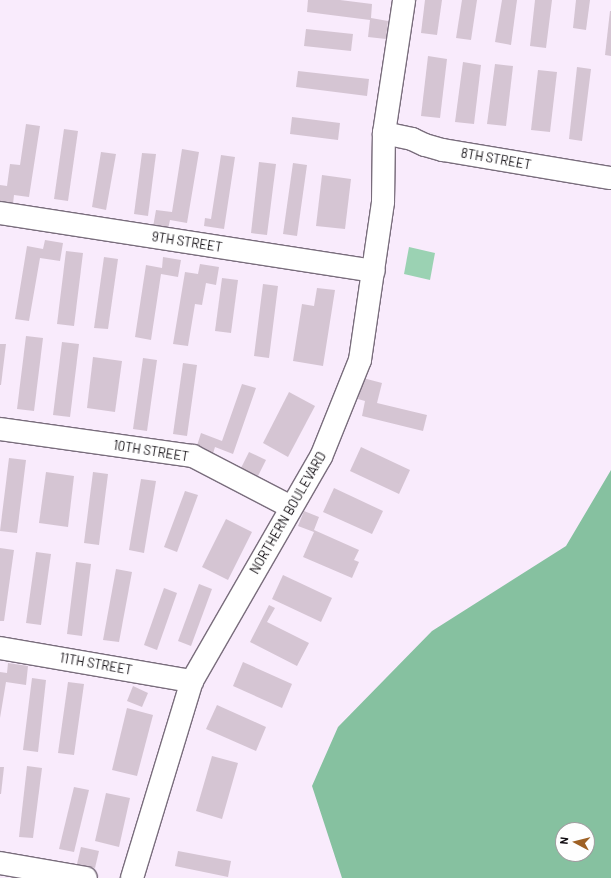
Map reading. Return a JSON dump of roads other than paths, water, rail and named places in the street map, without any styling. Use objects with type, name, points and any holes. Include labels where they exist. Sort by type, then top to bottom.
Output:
[{"type":"street","name":"NORTHERN BOULEVARD","points":[[132,878],[192,681],[291,507],[321,458],[360,360],[383,202],[384,133],[404,0]]},
{"type":"street","name":"8TH STREET","points":[[384,133],[412,139],[424,145],[443,150],[611,178]]},
{"type":"street","name":"9TH STREET","points":[[0,213],[374,270]]},
{"type":"street","name":"10TH STREET","points":[[0,429],[193,456],[291,507]]},
{"type":"street","name":"11TH STREET","points":[[0,648],[192,681]]},
{"type":"street","points":[[0,862],[86,878]]}]
